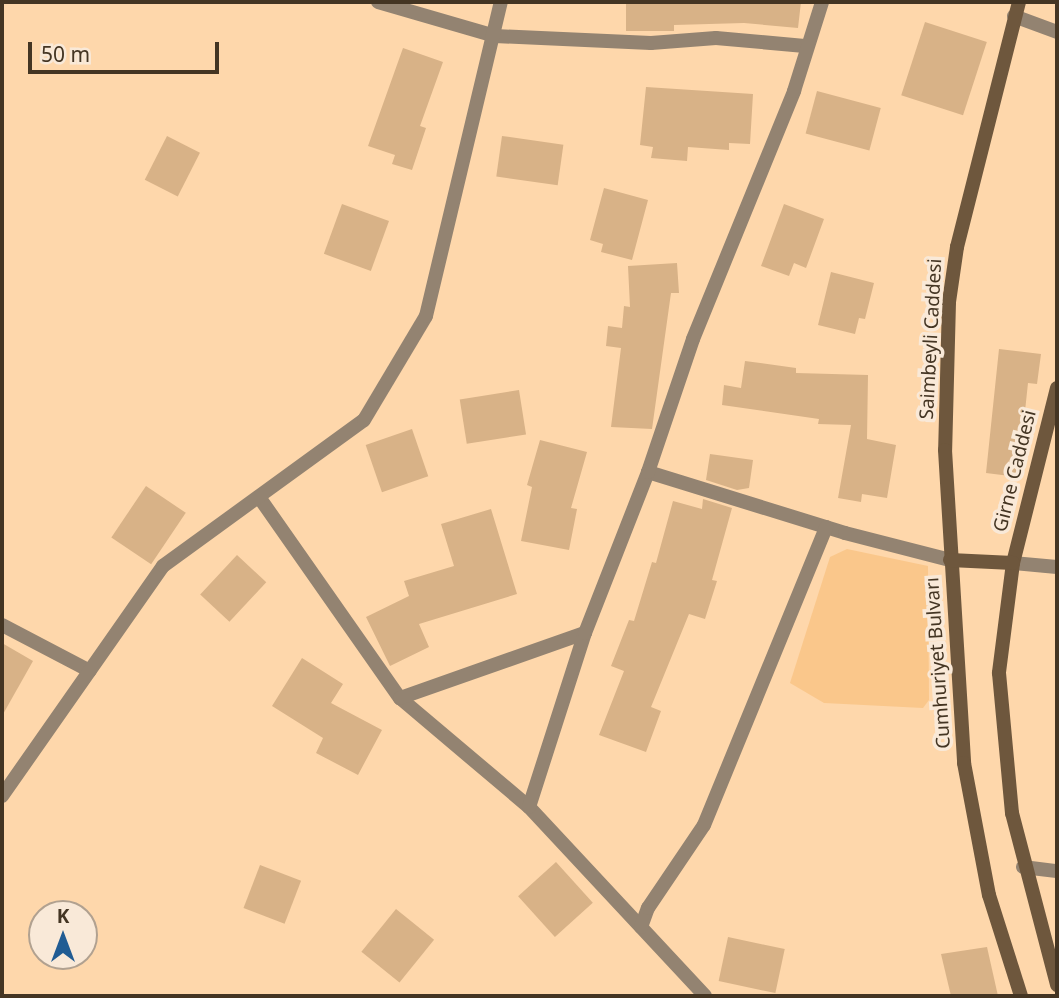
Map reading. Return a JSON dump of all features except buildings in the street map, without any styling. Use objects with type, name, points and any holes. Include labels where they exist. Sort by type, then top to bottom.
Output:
[{"type":"main road","points":[[1006,2],[1014,16]]},
{"type":"main road","name":"Saimbeyli Caddesi","points":[[950,560],[945,450],[949,302],[957,247],[1019,2]]},
{"type":"main road","name":"Girne Caddesi","points":[[1013,563],[1057,388]]},
{"type":"main road","name":"Cumhuriyet Bulvarı","points":[[1013,563],[950,560],[958,632],[960,718],[972,812],[995,920],[1021,996]]},
{"type":"main road","points":[[1013,563],[1000,635],[1000,716],[1023,867],[1057,985]]},
{"type":"street","points":[[378,2],[495,36],[651,43],[716,38],[805,46]]},
{"type":"street","points":[[2,796],[163,566],[364,420],[426,316],[501,2]]},
{"type":"street","points":[[529,807],[585,633],[648,472],[693,339],[794,91],[805,46],[822,2]]},
{"type":"street","points":[[1014,16],[1057,32]]},
{"type":"street","points":[[648,472],[826,527],[950,560]]},
{"type":"street","points":[[259,497],[400,698],[529,807],[705,996]]},
{"type":"street","points":[[641,927],[648,908],[704,825],[826,527]]},
{"type":"street","points":[[1013,563],[1057,567]]},
{"type":"street","points":[[2,625],[90,671]]},
{"type":"street","points":[[400,698],[585,633]]},
{"type":"street","points":[[1023,867],[1057,871]]},
{"type":"shaded area","points":[[847,549],[928,566],[929,700],[923,708],[824,703],[790,683],[830,557]]}]
